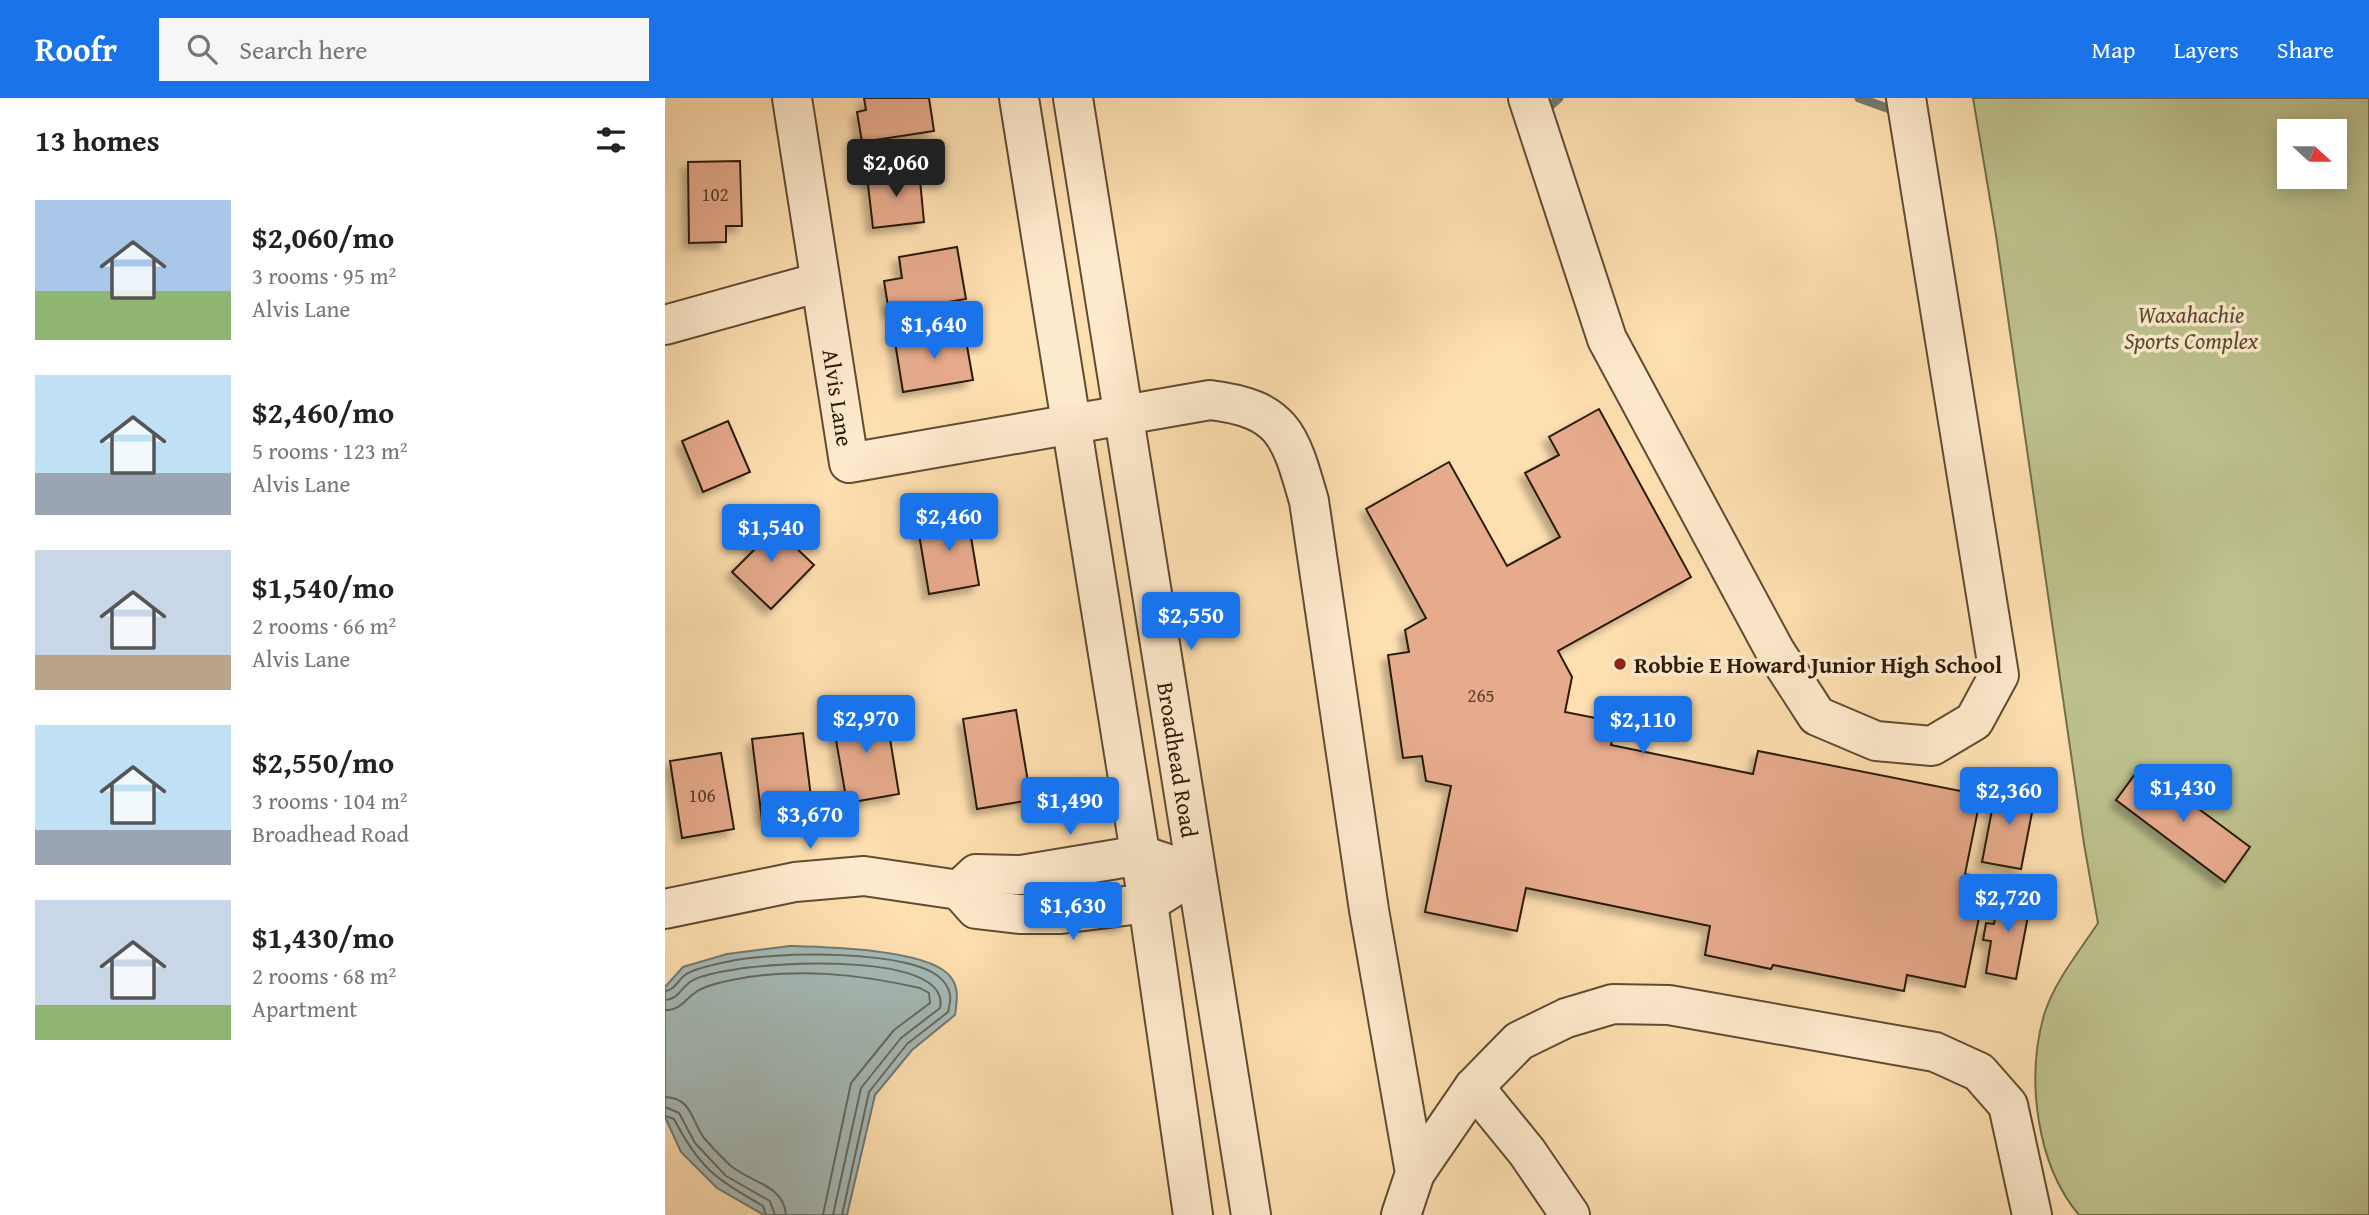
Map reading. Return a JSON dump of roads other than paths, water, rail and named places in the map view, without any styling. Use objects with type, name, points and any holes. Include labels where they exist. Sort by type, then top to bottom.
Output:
[{"type":"street","name":"Alvis Lane","points":[[792,98],[849,463],[1123,413],[1210,400],[1245,405],[1271,418],[1294,450],[1309,502],[1369,910],[1415,1173]]},
{"type":"street","points":[[1019,98],[1148,903],[1193,1215]]},
{"type":"street","name":"Broadhead Road","points":[[1073,98],[1251,1215]]},
{"type":"street","points":[[1528,98],[1607,340],[1775,651],[1817,716],[1876,741],[1932,746],[1974,720],[1999,675],[1906,98]]},
{"type":"street","points":[[665,325],[820,282]]},
{"type":"street","points":[[959,890],[977,874],[1021,876],[1140,855],[1196,873]]},
{"type":"street","points":[[665,909],[795,882],[864,876],[959,890],[976,909],[1019,914],[1061,914],[1148,903],[1196,873]]},
{"type":"street","points":[[1401,1215],[1415,1173],[1474,1087],[1519,1041],[1566,1018],[1613,1004],[1669,1005],[1935,1052],[1979,1072],[2008,1105],[2032,1215]]},
{"type":"street","points":[[1474,1087],[1527,1152],[1570,1215]]},
{"type":"water","points":[[790,946],[873,951],[917,959],[948,974],[956,988],[955,1015],[912,1050],[875,1095],[847,1215],[764,1215],[717,1188],[681,1152],[665,1117],[665,987],[683,967],[727,954]]},
{"type":"waterway","points":[[1549,107],[1559,98]]},
{"type":"waterway","points":[[1859,98],[1898,112]]},
{"type":"place","name":"Robbie E Howard Junior High School","points":[[1620,664]]},
{"type":"park label","name":"Waxahachie Sports Complex","points":[[2191,327]]}]
